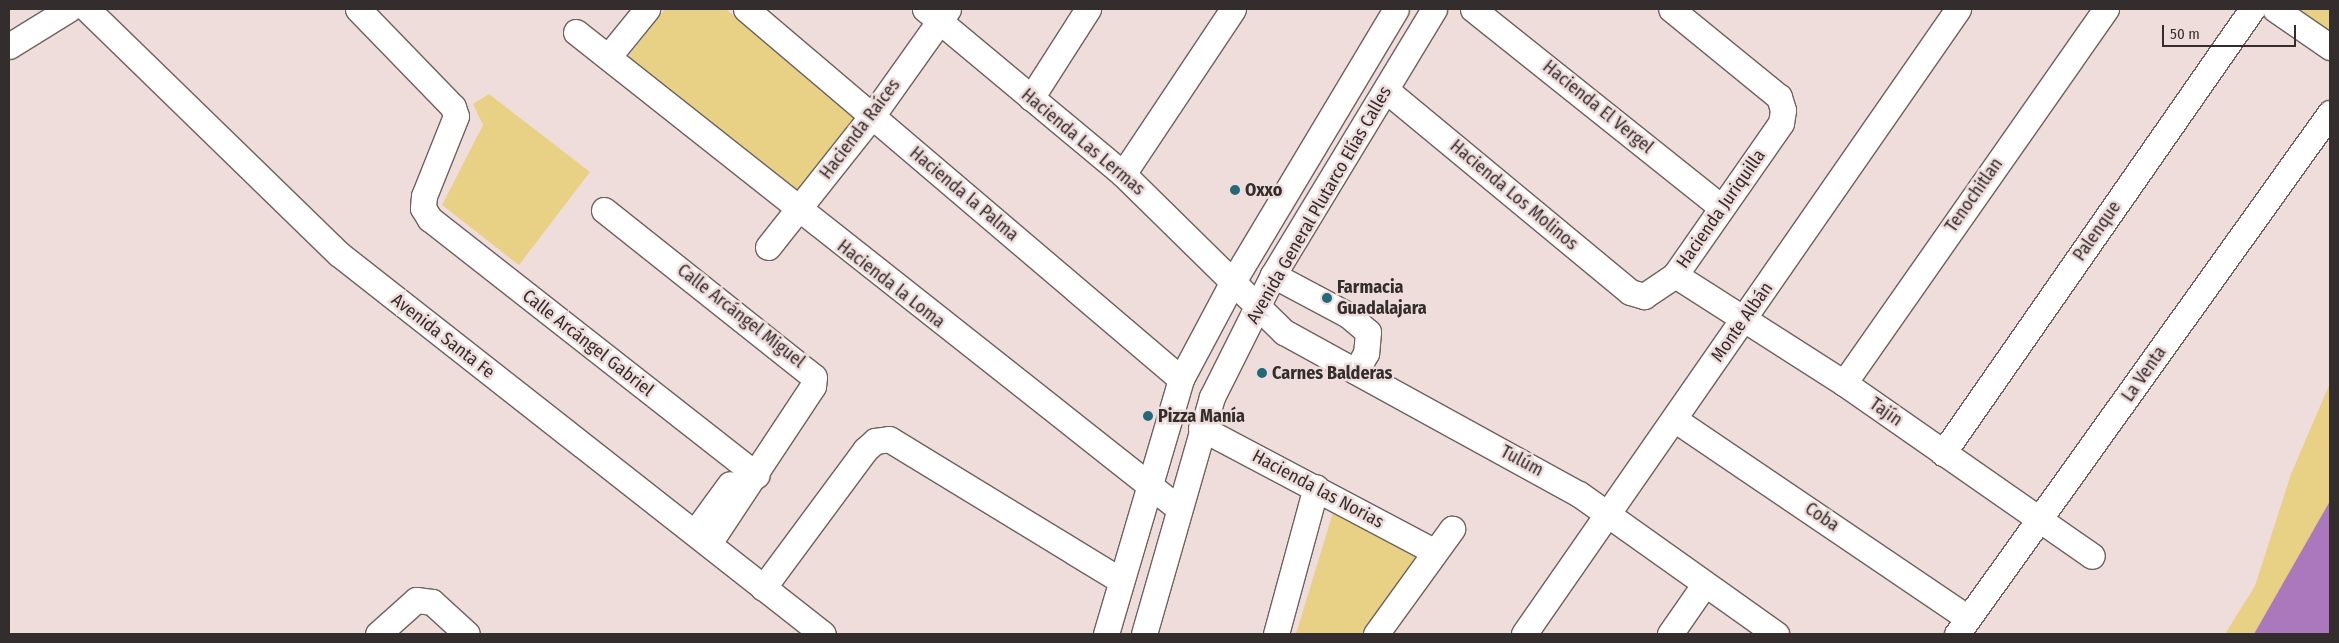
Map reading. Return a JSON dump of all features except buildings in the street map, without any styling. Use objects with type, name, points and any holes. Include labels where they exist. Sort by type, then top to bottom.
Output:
[{"type":"street","points":[[9,46],[68,9]]},
{"type":"street","name":"Avenida Santa Fe","points":[[87,9],[339,254],[702,537],[763,588],[823,634]]},
{"type":"street","name":"Calle Arcángel Gabriel","points":[[358,9],[453,107],[456,116],[423,208],[438,225],[750,470]]},
{"type":"street","points":[[608,57],[646,9]]},
{"type":"street","name":"Hacienda la Palma","points":[[746,9],[1181,379]]},
{"type":"street","points":[[1031,98],[1088,9]]},
{"type":"street","points":[[1123,174],[1233,9]]},
{"type":"street","name":"Avenida General Plutarco Elías Calles","points":[[1106,634],[1147,483],[1181,379],[1232,283],[1396,9]]},
{"type":"street","name":"Avenida General Plutarco Elías Calles","points":[[1144,634],[1177,507],[1201,428],[1255,309],[1434,9]]},
{"type":"street","name":"Hacienda El Vergel","points":[[1473,9],[1721,207]]},
{"type":"street","name":"Hacienda Juriquilla","points":[[1644,296],[1676,275],[1721,207],[1781,123],[1784,110],[1778,97],[1670,9]]},
{"type":"street","name":"Monte Albán","points":[[1524,634],[1958,9]]},
{"type":"street","name":"Tenochitlan","points":[[1844,383],[2106,9]]},
{"type":"street","name":"Palenque","points":[[1943,453],[2252,9]]},
{"type":"street","points":[[2275,9],[2330,47]]},
{"type":"street","name":"Hacienda Raíces","points":[[768,247],[872,116],[938,13]]},
{"type":"street","name":"Hacienda Las Lermas","points":[[938,13],[1031,98],[1123,174],[1186,232],[1255,309]]},
{"type":"street","name":"Hacienda la Loma","points":[[576,32],[798,211],[1177,507]]},
{"type":"street","name":"Hacienda Los Molinos","points":[[1386,90],[1630,292],[1644,296]]},
{"type":"street","name":"La Venta","points":[[1963,626],[2040,521],[2330,112]]},
{"type":"street","name":"Calle Arcángel Miguel","points":[[604,210],[810,370],[813,386],[702,537]]},
{"type":"street","points":[[1274,275],[1348,315],[1368,332],[1366,353],[1356,371]]},
{"type":"street","name":"Tajín","points":[[1676,275],[1844,383],[2092,556]]},
{"type":"street","name":"Tulúm","points":[[1255,309],[1284,332],[1547,475],[1608,514],[1704,585],[1776,634]]},
{"type":"street","name":"Coba","points":[[1674,419],[1963,626]]},
{"type":"street","name":"Hacienda las Norias","points":[[1201,428],[1316,487],[1433,551]]},
{"type":"street","points":[[763,588],[865,450],[874,441],[889,440],[1120,580]]},
{"type":"street","points":[[1276,634],[1316,487]]},
{"type":"street","points":[[1376,634],[1433,551],[1452,529]]},
{"type":"street","points":[[1670,634],[1704,585]]},
{"type":"street","points":[[378,634],[416,600],[432,602],[467,634]]},
{"type":"shaded area","points":[[665,9],[726,9],[854,117],[795,194],[624,62]]},
{"type":"shaded area","points":[[2298,9],[2330,9],[2330,32]]},
{"type":"shaded area","points":[[489,94],[590,172],[519,265],[442,205],[483,125],[473,104]]},
{"type":"shaded area","points":[[2330,383],[2330,634],[2225,634],[2255,586],[2291,474]]},
{"type":"shaded area","points":[[2330,501],[2330,634],[2254,634]]},
{"type":"shaded area","points":[[1334,509],[1420,558],[1368,634],[1296,634]]},
{"type":"place","name":"Oxxo","points":[[1235,190]]},
{"type":"place","name":"Farmacia Guadalajara","points":[[1327,298]]},
{"type":"place","name":"Carnes Balderas","points":[[1262,373]]},
{"type":"place","name":"Pizza Manía","points":[[1148,416]]}]
